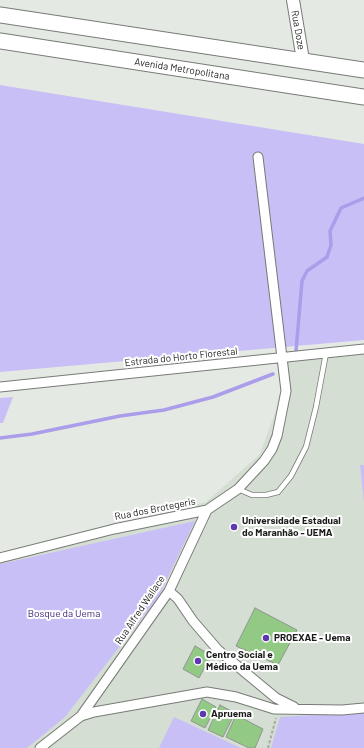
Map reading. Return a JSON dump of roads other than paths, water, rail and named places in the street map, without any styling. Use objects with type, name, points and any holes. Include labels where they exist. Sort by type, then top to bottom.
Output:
[{"type":"main road","points":[[0,15],[364,70]]},
{"type":"main road","name":"Avenida Metropolitana","points":[[0,41],[364,97]]},
{"type":"street","name":"Rua Doze","points":[[293,0],[303,60]]},
{"type":"street","name":"Rua dos Brotegeris","points":[[0,558],[114,529],[207,510],[238,489],[264,461],[272,449],[286,391],[258,157]]},
{"type":"street","name":"Estrada do Horto Florestal","points":[[0,387],[364,349]]},
{"type":"street","name":"Rua Alfred Wallace","points":[[81,716],[169,591],[207,510]]},
{"type":"street","points":[[169,591],[178,599],[205,636],[224,654],[276,698],[299,709]]},
{"type":"street","points":[[40,748],[81,716],[102,710],[207,692],[236,697],[274,709],[342,710],[364,708]]},
{"type":"lane","points":[[238,489],[252,495],[266,495],[278,492],[291,476],[306,447],[316,407],[326,353]]},
{"type":"waterway","points":[[296,351],[302,281],[307,271],[327,257],[331,245],[330,231],[341,208],[364,198]]},
{"type":"waterway","points":[[0,438],[32,434],[120,416],[164,410],[213,397],[273,374]]},
{"type":"place","name":"Universidade Estadual do Maranhão - UEMA","points":[[234,527]]},
{"type":"place","name":"PROEXAE - Uema","points":[[266,638]]},
{"type":"place","name":"Centro Social e Médico da Uema","points":[[198,661]]},
{"type":"place","name":"Apruema","points":[[203,714]]},
{"type":"park label","name":"Bosque da Uema","points":[[64,614]]}]
